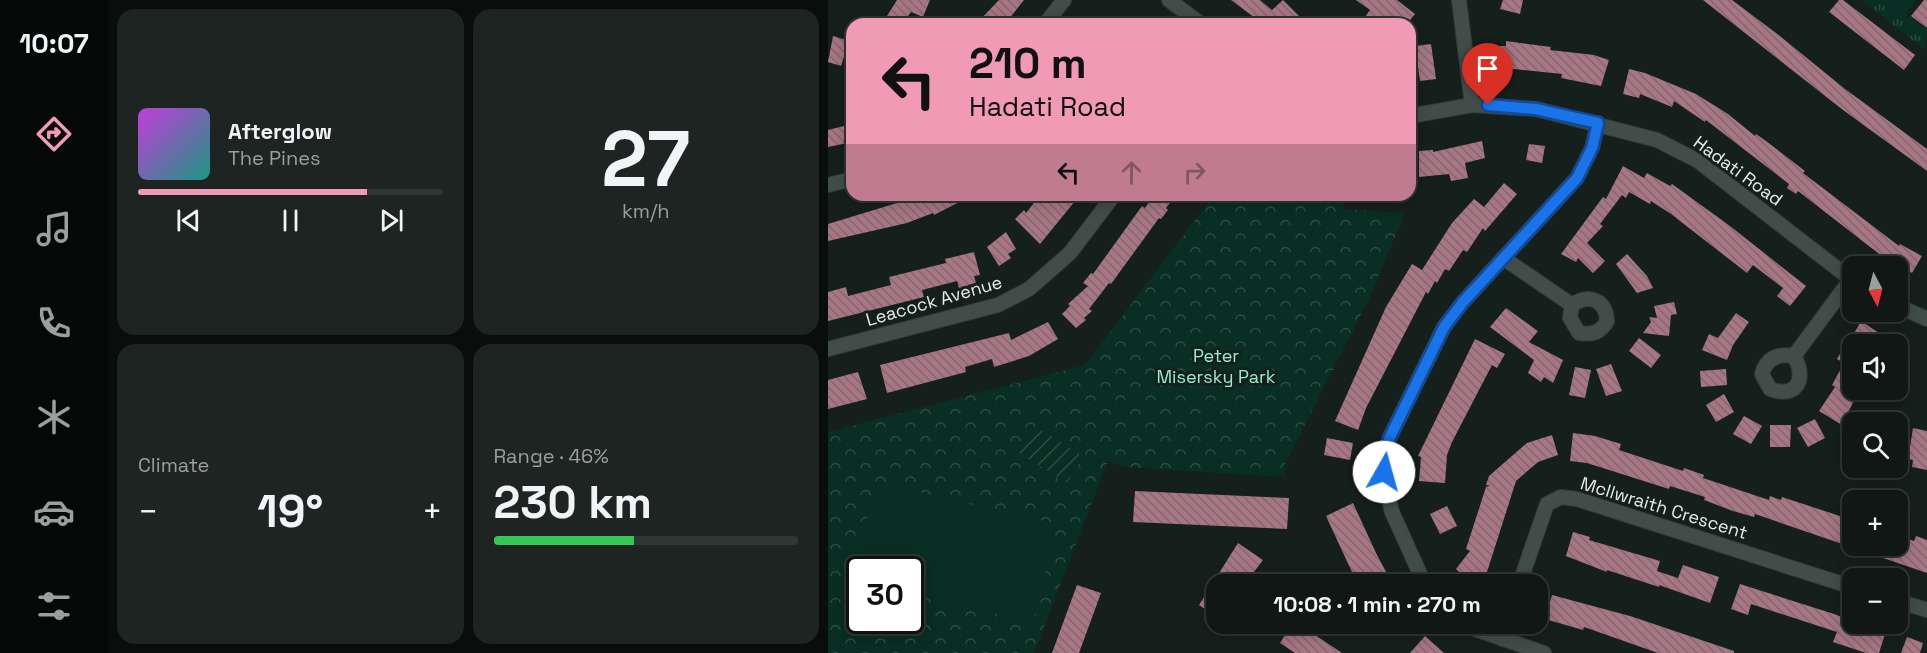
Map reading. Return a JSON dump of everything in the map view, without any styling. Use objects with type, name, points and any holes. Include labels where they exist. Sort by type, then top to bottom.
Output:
[{"type":"street","points":[[1050,18],[1064,0]]},
{"type":"street","points":[[1169,0],[1193,18]]},
{"type":"street","points":[[1459,0],[1472,105]]},
{"type":"street","name":"Hadati Road","points":[[1416,115],[1472,105],[1536,109],[1658,140],[1682,151],[1842,271]]},
{"type":"street","points":[[1420,574],[1392,512],[1386,488],[1384,472],[1389,439],[1444,327],[1503,258],[1577,178],[1592,148],[1598,123]]},
{"type":"street","points":[[828,185],[846,180]]},
{"type":"street","name":"Leacock Avenue","points":[[828,350],[998,305],[1029,289],[1070,253],[1109,201]]},
{"type":"street","points":[[1503,258],[1572,305]]},
{"type":"street","points":[[1794,356],[1842,292]]},
{"type":"street","points":[[1908,310],[1927,319]]},
{"type":"street","name":"McIlwraith Crescent","points":[[1523,574],[1547,504],[1561,497],[1577,499],[1842,584]]},
{"type":"street","points":[[1908,604],[1927,610]]},
{"type":"street","points":[[1488,634],[1544,653]]},
{"type":"street","points":[[1502,639],[1503,634]]},
{"type":"green space","points":[[1861,0],[1916,0],[1906,13],[1927,30],[1925,50]]},
{"type":"green space","name":"Peter Misersky Park","points":[[1209,201],[1345,201],[1344,209],[1405,213],[1369,299],[1285,464],[1285,477],[1126,467],[1108,461],[1034,653],[828,653],[828,432],[1085,365]]},
{"type":"green space","points":[[1035,426],[1083,456],[1067,483],[1018,452]]},
{"type":"green space","points":[[876,482],[1056,524],[1033,622],[924,597],[924,556],[859,556]]},
{"type":"building","points":[[897,0],[930,0],[923,17],[911,12],[906,18],[886,18]]},
{"type":"building","points":[[999,0],[1024,0],[1010,18],[982,18]]},
{"type":"building","points":[[1231,0],[1260,0],[1272,10],[1283,0],[1300,17],[1299,18],[1255,18]]},
{"type":"building","points":[[1356,0],[1397,0],[1415,14],[1412,18],[1364,18],[1370,10]]},
{"type":"building","points":[[1503,0],[1523,0],[1520,14],[1500,9]]},
{"type":"building","points":[[1703,0],[1732,0],[1776,33],[1845,89],[1927,149],[1927,171],[1843,110]]},
{"type":"building","points":[[1839,0],[1843,0],[1915,55],[1904,70],[1829,12]]},
{"type":"building","points":[[1924,0],[1927,0],[1927,28],[1911,16]]},
{"type":"building","points":[[833,36],[846,40],[846,50],[841,66],[828,62]]},
{"type":"building","points":[[1506,41],[1551,47],[1550,50],[1594,55],[1609,60],[1601,86],[1561,78],[1562,74],[1504,68],[1505,59],[1498,59],[1499,46],[1506,46]]},
{"type":"building","points":[[1431,44],[1436,79],[1420,81],[1416,46]]},
{"type":"building","points":[[1629,69],[1645,73],[1696,94],[1728,114],[1755,136],[1756,134],[1766,141],[1805,171],[1803,173],[1899,246],[1900,244],[1922,256],[1912,273],[1908,271],[1908,256],[1882,256],[1798,191],[1796,194],[1787,188],[1789,184],[1706,120],[1705,122],[1674,101],[1672,107],[1640,94],[1639,98],[1623,94]]},
{"type":"building","points":[[846,126],[846,143],[828,147],[828,130]]},
{"type":"building","points":[[1482,141],[1485,158],[1465,163],[1468,178],[1451,181],[1449,174],[1419,177],[1419,151],[1433,150],[1433,152]]},
{"type":"building","points":[[1529,144],[1545,146],[1542,163],[1526,160]]},
{"type":"building","points":[[1623,166],[1644,178],[1647,173],[1670,186],[1672,184],[1806,286],[1790,306],[1777,296],[1783,288],[1753,265],[1747,273],[1671,214],[1651,201],[1650,204],[1629,192],[1626,198],[1622,195],[1600,224],[1603,226],[1587,243],[1605,261],[1593,273],[1578,258],[1576,262],[1561,254],[1603,197],[1606,199]]},
{"type":"building","points":[[1504,183],[1517,194],[1485,231],[1483,228],[1467,252],[1463,250],[1449,271],[1445,269],[1428,294],[1426,292],[1366,408],[1358,430],[1335,421],[1386,307],[1412,264],[1422,270],[1452,223],[1474,199],[1484,207]]},
{"type":"building","points":[[903,201],[961,201],[934,215],[933,213],[907,223],[828,241],[828,224]]},
{"type":"building","points":[[1035,201],[1075,201],[1040,244],[1015,219],[1024,210],[1026,213]]},
{"type":"building","points":[[1150,201],[1171,201],[1166,208],[1168,210],[1161,219],[1159,218],[1111,284],[1109,283],[1089,309],[1092,311],[1084,318],[1086,320],[1076,328],[1062,314],[1070,306],[1068,304],[1088,286],[1083,283],[1091,273],[1093,274],[1142,206],[1145,208]]},
{"type":"building","points":[[1006,232],[1016,249],[1008,254],[1011,258],[999,266],[987,247]]},
{"type":"building","points":[[974,252],[980,275],[974,276],[976,283],[959,288],[957,281],[922,290],[924,297],[828,321],[828,292],[846,287],[848,296],[891,285],[889,277],[946,263],[945,259]]},
{"type":"building","points":[[1627,254],[1647,276],[1653,288],[1637,293],[1616,264]]},
{"type":"building","points":[[1674,302],[1677,314],[1671,315],[1669,336],[1643,333],[1651,322],[1649,317],[1657,318],[1654,306]]},
{"type":"building","points":[[1506,308],[1538,331],[1529,342],[1563,360],[1553,383],[1544,377],[1541,382],[1528,373],[1534,360],[1490,327]]},
{"type":"building","points":[[1736,313],[1749,322],[1733,345],[1727,360],[1702,350],[1709,334],[1718,338]]},
{"type":"building","points":[[1048,322],[1058,339],[1029,356],[994,367],[992,359],[965,367],[966,372],[887,393],[880,365],[1009,333],[1011,340]]},
{"type":"building","points":[[1862,322],[1880,334],[1854,334]]},
{"type":"building","points":[[1639,338],[1661,355],[1651,368],[1629,351]]},
{"type":"building","points":[[1475,339],[1505,354],[1497,368],[1492,365],[1452,442],[1447,455],[1445,483],[1419,481],[1421,457],[1418,456]]},
{"type":"building","points":[[1842,350],[1842,362],[1837,359]]},
{"type":"building","points":[[1611,364],[1622,391],[1606,396],[1596,369]]},
{"type":"building","points":[[1575,367],[1591,370],[1585,398],[1569,395]]},
{"type":"building","points":[[1842,367],[1842,400],[1854,400],[1848,412],[1842,412],[1842,425],[1819,411],[1835,387],[1832,385]]},
{"type":"building","points":[[1726,369],[1727,385],[1701,387],[1700,371]]},
{"type":"building","points":[[858,372],[867,399],[828,409],[828,380]]},
{"type":"building","points":[[1724,394],[1734,412],[1716,422],[1706,405]]},
{"type":"building","points":[[1744,416],[1762,426],[1751,444],[1733,434]]},
{"type":"building","points":[[1815,419],[1825,438],[1808,447],[1797,428]]},
{"type":"building","points":[[1770,425],[1791,425],[1790,447],[1770,447]]},
{"type":"building","points":[[1913,428],[1927,431],[1927,470],[1912,467],[1913,460],[1908,459]]},
{"type":"building","points":[[1573,433],[1595,436],[1621,444],[1619,450],[1683,471],[1684,468],[1704,475],[1703,478],[1769,500],[1770,496],[1781,500],[1782,497],[1842,517],[1842,544],[1755,514],[1754,517],[1733,511],[1704,500],[1705,497],[1670,486],[1669,489],[1587,463],[1570,461]]},
{"type":"building","points":[[1552,435],[1558,455],[1538,462],[1516,481],[1485,574],[1461,574],[1456,569],[1470,551],[1466,549],[1486,487],[1490,485],[1486,485],[1489,476],[1527,443]]},
{"type":"building","points":[[1327,438],[1353,443],[1350,460],[1324,455]]},
{"type":"building","points":[[1135,491],[1289,498],[1287,529],[1133,522]]},
{"type":"building","points":[[1353,503],[1387,574],[1353,574],[1326,516]]},
{"type":"building","points":[[1447,506],[1457,526],[1440,534],[1430,514]]},
{"type":"building","points":[[1573,532],[1590,537],[1589,540],[1660,561],[1657,571],[1678,578],[1683,565],[1719,577],[1710,603],[1659,585],[1659,587],[1607,570],[1607,572],[1566,556]]},
{"type":"building","points":[[1916,536],[1927,540],[1927,573],[1877,556],[1908,556],[1908,539],[1914,541]]},
{"type":"building","points":[[1238,543],[1263,560],[1252,574],[1218,574]]},
{"type":"building","points":[[1740,584],[1842,617],[1842,634],[1885,634],[1879,653],[1866,653],[1833,642],[1837,632],[1751,604],[1748,615],[1731,609]]},
{"type":"building","points":[[1077,585],[1101,593],[1079,653],[1052,653]]},
{"type":"building","points":[[1206,594],[1206,610],[1199,605]]},
{"type":"building","points":[[1552,595],[1630,616],[1734,651],[1734,653],[1658,653],[1584,627],[1583,630],[1548,620]]},
{"type":"building","points":[[1286,634],[1316,634],[1342,653],[1295,653],[1280,643]]},
{"type":"building","points":[[1425,636],[1444,653],[1410,653]]},
{"type":"building","points":[[1907,637],[1923,643],[1920,653],[1901,653]]},
{"type":"route","points":[[1384,472],[1389,439],[1444,327],[1454,312],[1577,178],[1592,148],[1598,123],[1536,109],[1488,105]]}]
